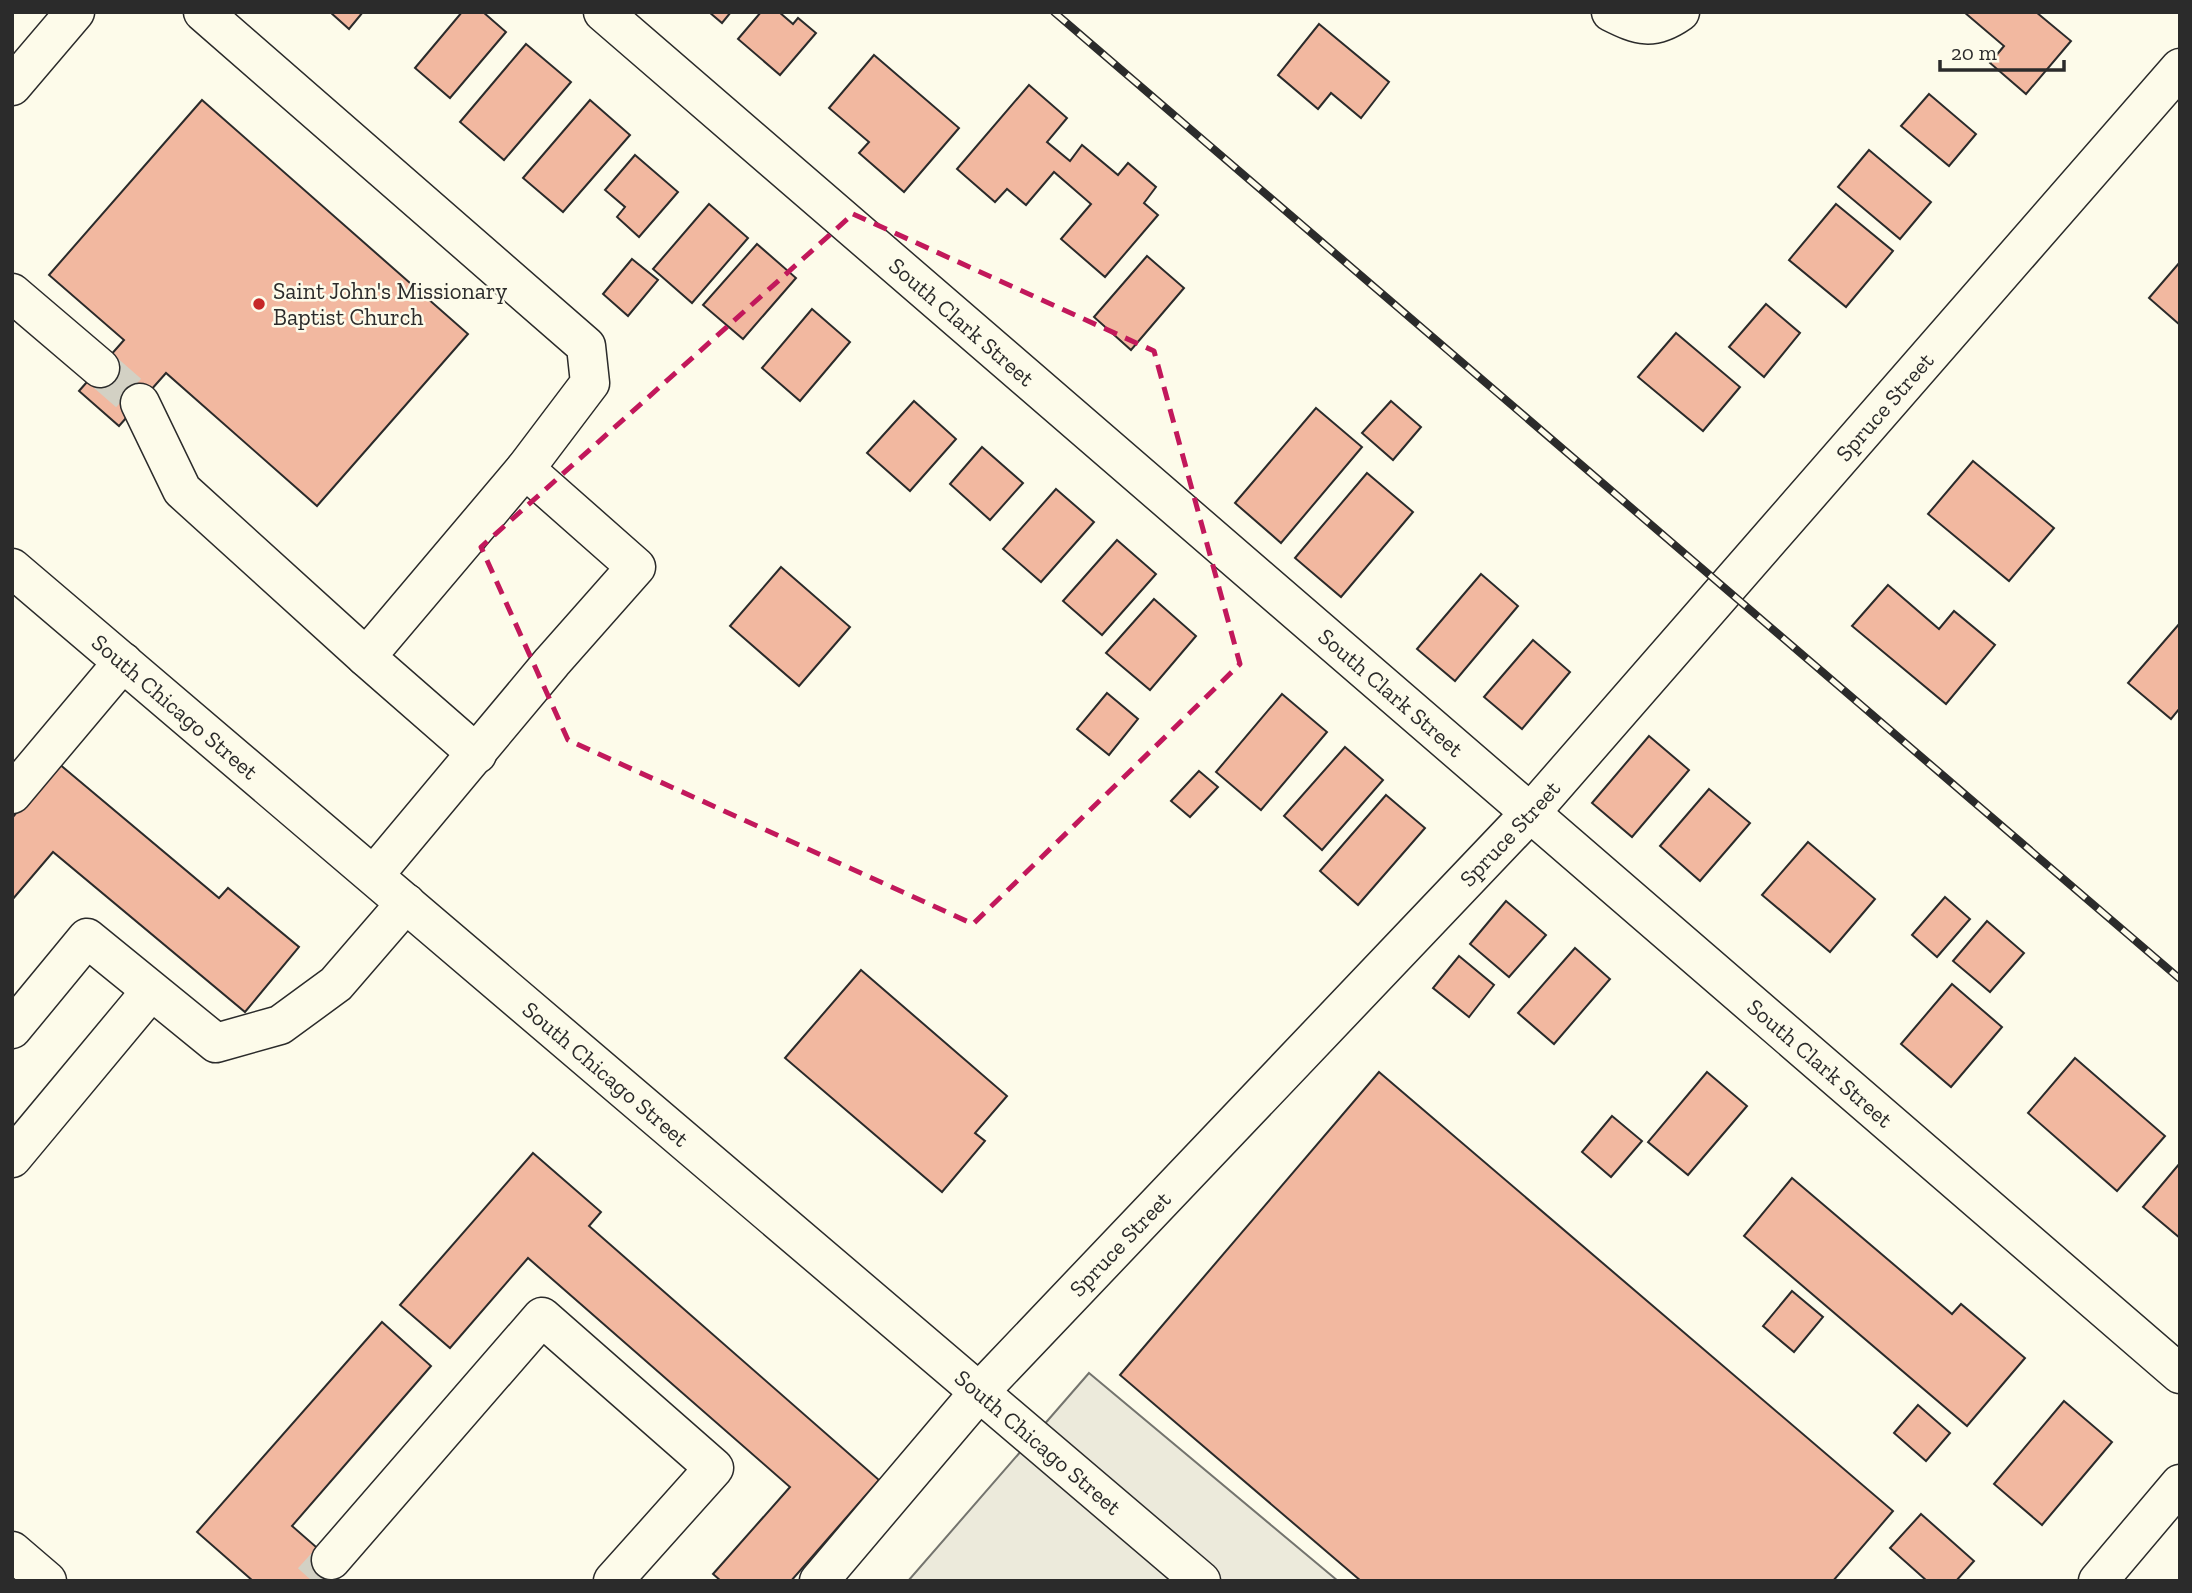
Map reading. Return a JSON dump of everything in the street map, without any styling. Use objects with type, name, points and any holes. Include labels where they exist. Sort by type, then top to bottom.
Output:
[{"type":"street","points":[[12,86],[75,12]]},
{"type":"street","points":[[203,12],[586,345],[590,383],[525,469],[366,657]]},
{"type":"street","name":"South Clark Street","points":[[603,12],[1532,811],[2180,1374]]},
{"type":"street","points":[[1611,12],[1638,26],[1666,23],[1680,12]]},
{"type":"street","name":"Spruce Street","points":[[820,1581],[981,1390],[1532,811],[2180,68]]},
{"type":"street","points":[[12,293],[100,368]]},
{"type":"street","points":[[139,403],[182,490],[477,754]]},
{"type":"street","points":[[374,875],[552,662],[636,567],[525,469]]},
{"type":"street","name":"South Chicago Street","points":[[12,568],[981,1390],[1201,1581]]},
{"type":"street","points":[[12,794],[123,662]]},
{"type":"street","points":[[12,1028],[87,938],[216,1043],[280,1025],[336,984],[406,903]]},
{"type":"street","points":[[12,1158],[151,991]]},
{"type":"street","points":[[331,1560],[542,1317],[714,1468],[613,1581]]},
{"type":"street","points":[[2098,1581],[2180,1484]]},
{"type":"street","points":[[12,1552],[47,1581]]},
{"type":"highlighted area","points":[[853,214],[1154,351],[1240,664],[973,924],[568,740],[481,547]]},
{"type":"shaded area","points":[[1089,1373],[1338,1581],[908,1581]]},
{"type":"building","points":[[330,12],[363,12],[349,29]]},
{"type":"building","points":[[462,12],[483,12],[506,32],[450,98],[415,68]]},
{"type":"building","points":[[709,12],[731,12],[722,23]]},
{"type":"building","points":[[761,12],[779,12],[793,24],[798,18],[816,33],[780,75],[738,39]]},
{"type":"building","points":[[1964,12],[2036,12],[2071,41],[2026,94],[1990,63],[2004,46]]},
{"type":"building","points":[[1319,24],[1389,82],[1361,118],[1331,93],[1318,109],[1278,75]]},
{"type":"building","points":[[526,44],[571,82],[504,160],[460,122]]},
{"type":"building","points":[[874,55],[959,128],[904,192],[859,153],[869,142],[829,108]]},
{"type":"building","points":[[1029,85],[1067,118],[1047,142],[1070,161],[1082,145],[1118,175],[1128,163],[1156,187],[1144,203],[1158,215],[1105,277],[1061,239],[1091,204],[1054,172],[1026,205],[1007,189],[995,202],[957,169]]},
{"type":"building","points":[[1929,94],[1976,134],[1949,166],[1901,126]]},
{"type":"building","name":"Saint John's Missionary Baptist Church","points":[[202,100],[468,334],[317,506],[166,373],[119,426],[79,391],[124,340],[49,275]]},
{"type":"building","points":[[590,100],[630,135],[563,212],[523,178]]},
{"type":"building","points":[[1869,150],[1931,202],[1900,239],[1838,187]]},
{"type":"building","points":[[635,155],[678,192],[639,237],[617,217],[625,207],[605,190]]},
{"type":"building","points":[[709,204],[748,238],[692,303],[653,269]]},
{"type":"building","points":[[1836,204],[1893,251],[1846,307],[1789,260]]},
{"type":"building","points":[[757,244],[796,278],[743,339],[703,305]]},
{"type":"building","points":[[1147,256],[1184,288],[1131,350],[1094,317]]},
{"type":"building","points":[[632,259],[658,280],[628,316],[603,294]]},
{"type":"building","points":[[2180,262],[2180,325],[2149,298]]},
{"type":"building","points":[[1766,304],[1800,333],[1764,377],[1729,347]]},
{"type":"building","points":[[812,309],[850,342],[800,401],[762,368]]},
{"type":"building","points":[[1676,333],[1740,387],[1703,431],[1638,377]]},
{"type":"building","points":[[914,401],[956,439],[910,491],[867,453]]},
{"type":"building","points":[[1391,401],[1421,427],[1393,460],[1362,433]]},
{"type":"building","points":[[1316,408],[1362,447],[1281,543],[1235,503]]},
{"type":"building","points":[[982,447],[1023,483],[990,520],[950,484]]},
{"type":"building","points":[[1973,461],[2054,528],[2009,581],[1928,514]]},
{"type":"building","points":[[1367,473],[1413,512],[1341,597],[1295,558]]},
{"type":"building","points":[[1056,489],[1094,522],[1041,582],[1003,549]]},
{"type":"building","points":[[1117,540],[1156,574],[1102,635],[1063,601]]},
{"type":"building","points":[[781,567],[850,627],[799,686],[730,626]]},
{"type":"building","points":[[1481,574],[1518,606],[1455,681],[1417,649]]},
{"type":"building","points":[[1888,585],[1939,629],[1954,611],[1995,645],[1946,704],[1852,626]]},
{"type":"building","points":[[1154,599],[1196,636],[1150,690],[1106,653]]},
{"type":"building","points":[[2180,623],[2180,708],[2171,719],[2128,683]]},
{"type":"building","points":[[1533,640],[1570,672],[1522,729],[1484,697]]},
{"type":"building","points":[[1107,693],[1138,719],[1109,755],[1077,729]]},
{"type":"building","points":[[1282,694],[1327,732],[1261,810],[1216,772]]},
{"type":"building","points":[[1649,736],[1689,770],[1632,837],[1592,803]]},
{"type":"building","points":[[1345,747],[1383,780],[1322,850],[1284,816]]},
{"type":"building","points":[[58,763],[219,898],[228,888],[299,947],[245,1012],[53,852],[12,900],[12,818]]},
{"type":"building","points":[[1199,771],[1218,787],[1190,817],[1171,801]]},
{"type":"building","points":[[1709,789],[1750,823],[1700,881],[1660,846]]},
{"type":"building","points":[[1386,795],[1425,828],[1358,905],[1320,871]]},
{"type":"building","points":[[1808,842],[1875,899],[1830,952],[1762,895]]},
{"type":"building","points":[[1945,897],[1970,919],[1937,957],[1912,935]]},
{"type":"building","points":[[1506,901],[1546,935],[1509,977],[1470,944]]},
{"type":"building","points":[[1987,921],[2024,953],[1990,992],[1953,961]]},
{"type":"building","points":[[1575,948],[1610,979],[1554,1044],[1518,1013]]},
{"type":"building","points":[[1459,956],[1494,985],[1469,1017],[1433,988]]},
{"type":"building","points":[[861,970],[1007,1096],[975,1133],[985,1141],[942,1192],[785,1058]]},
{"type":"building","points":[[1952,984],[2002,1027],[1951,1087],[1901,1044]]},
{"type":"building","points":[[2075,1058],[2165,1136],[2117,1191],[2028,1113]]},
{"type":"building","points":[[1379,1072],[1893,1511],[1833,1581],[1361,1581],[1120,1375]]},
{"type":"building","points":[[1707,1072],[1747,1106],[1688,1175],[1648,1142]]},
{"type":"building","points":[[1612,1116],[1642,1141],[1611,1177],[1582,1152]]},
{"type":"building","points":[[533,1153],[601,1212],[589,1226],[879,1480],[791,1581],[721,1581],[713,1574],[790,1487],[528,1258],[450,1348],[400,1305]]},
{"type":"building","points":[[2180,1163],[2180,1238],[2143,1207]]},
{"type":"building","points":[[1792,1178],[1952,1314],[1961,1304],[2025,1358],[1967,1426],[1744,1236]]},
{"type":"building","points":[[1792,1291],[1823,1317],[1794,1352],[1763,1326]]},
{"type":"building","points":[[382,1322],[431,1366],[292,1526],[339,1567],[327,1581],[253,1581],[197,1532]]},
{"type":"building","points":[[2064,1401],[2112,1442],[2042,1525],[1994,1484]]},
{"type":"building","points":[[1918,1405],[1950,1433],[1926,1461],[1894,1433]]},
{"type":"building","points":[[1921,1514],[1974,1561],[1956,1581],[1927,1581],[1890,1548]]},
{"type":"tunnel","points":[[100,368],[140,403]]},
{"type":"tunnel","points":[[312,1581],[331,1560]]},
{"type":"railway","points":[[1054,12],[2180,979]]},
{"type":"place","name":"Saint John's Missionary Baptist Church","points":[[259,304]]}]
